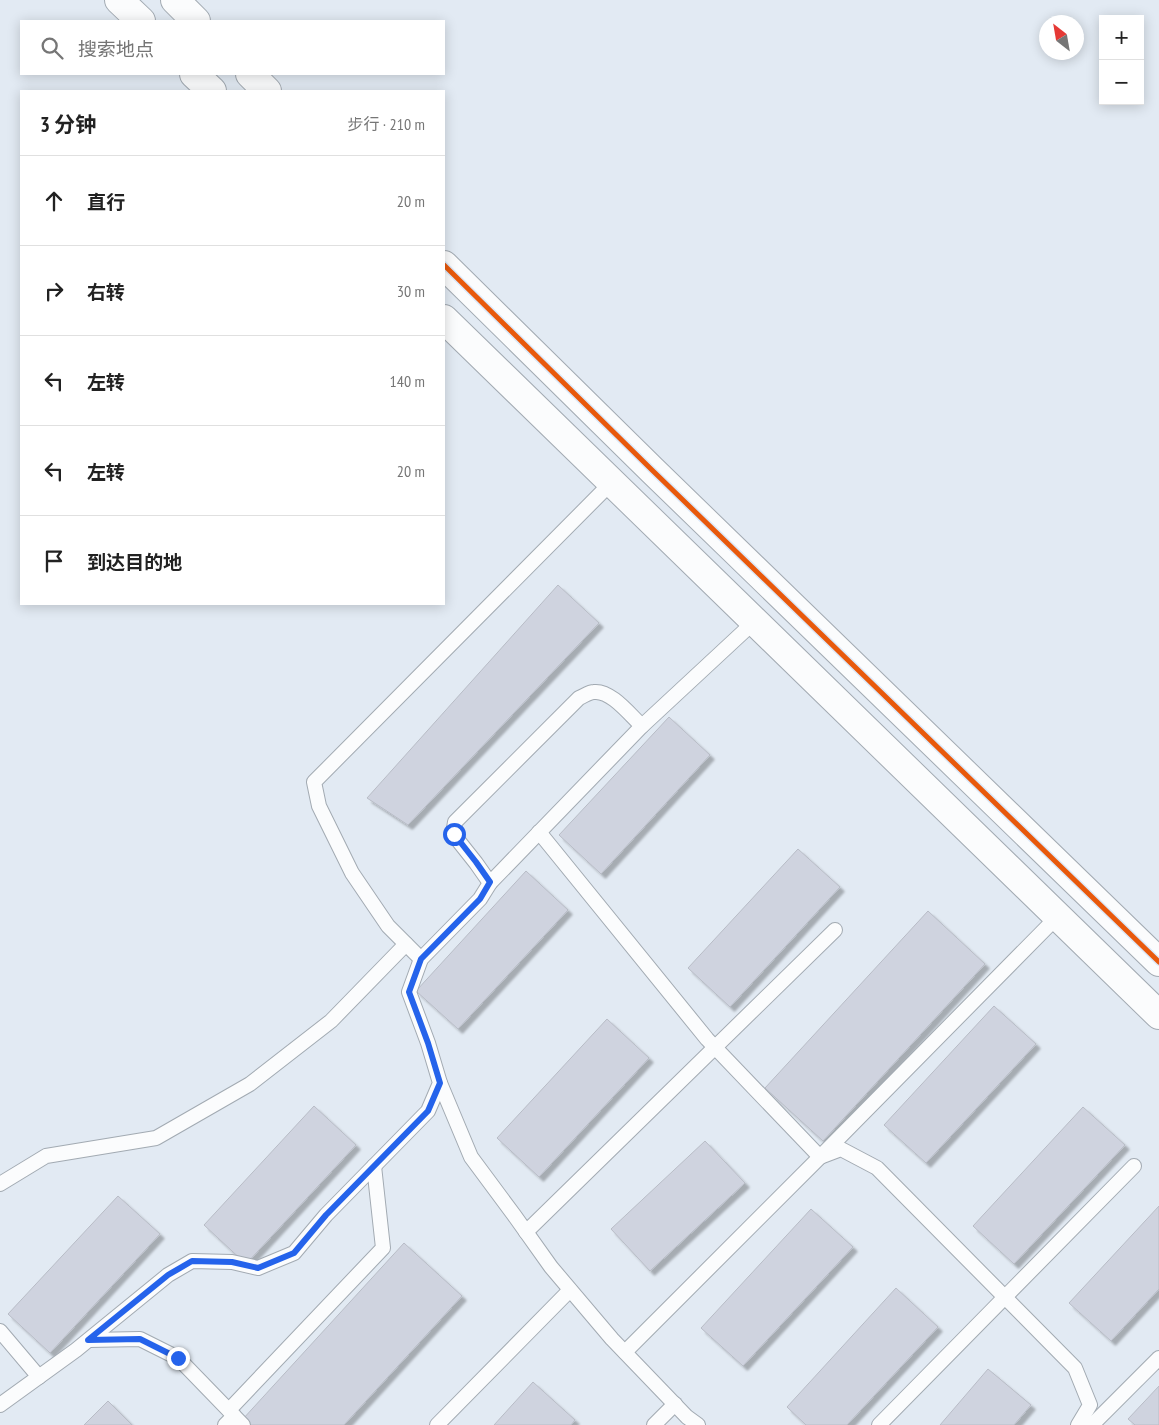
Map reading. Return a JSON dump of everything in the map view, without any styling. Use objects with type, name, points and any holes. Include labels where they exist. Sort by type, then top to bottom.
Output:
[{"type":"street","points":[[119,0],[140,20]]},
{"type":"street","points":[[175,0],[195,20]]},
{"type":"street","points":[[195,75],[211,90]]},
{"type":"street","points":[[251,75],[267,90]]},
{"type":"street","points":[[445,266],[652,470],[1159,962]]},
{"type":"street","points":[[445,320],[1159,1015]]},
{"type":"lane","points":[[421,959],[388,926],[352,873],[319,806],[314,782],[612,482]]},
{"type":"lane","points":[[698,1425],[687,1417],[612,1339],[570,1290],[551,1267],[471,1157],[440,1083],[428,1043],[409,992],[421,959],[480,899],[490,882],[642,726],[754,622]]},
{"type":"lane","points":[[490,882],[454,834],[455,822],[579,698],[593,692],[603,693],[613,698],[642,726]]},
{"type":"lane","points":[[539,832],[715,1047],[820,1157]]},
{"type":"lane","points":[[625,1352],[1057,917]]},
{"type":"lane","points":[[526,1232],[835,930]]},
{"type":"lane","points":[[0,1184],[46,1156],[156,1138],[250,1084],[330,1021],[406,944]]},
{"type":"lane","points":[[0,1405],[88,1340],[168,1275],[192,1261],[232,1262],[258,1268],[294,1253],[326,1215],[428,1111],[440,1083]]},
{"type":"lane","points":[[820,1157],[841,1149],[878,1168],[1075,1368],[1090,1405],[1078,1425]]},
{"type":"lane","points":[[88,1340],[140,1339],[178,1358],[233,1419],[383,1248],[374,1166]]},
{"type":"lane","points":[[880,1425],[1134,1166]]},
{"type":"lane","points":[[437,1425],[570,1290]]},
{"type":"lane","points":[[0,1331],[39,1377]]},
{"type":"lane","points":[[1092,1425],[1159,1358]]},
{"type":"lane","points":[[654,1425],[675,1404]]},
{"type":"building","points":[[558,585],[599,623],[408,825],[367,798]]},
{"type":"building","points":[[669,717],[710,755],[601,874],[559,835]]},
{"type":"building","points":[[798,849],[840,887],[730,1007],[688,968]]},
{"type":"building","points":[[526,871],[568,910],[458,1029],[416,991]]},
{"type":"building","points":[[928,911],[985,964],[823,1141],[765,1088]]},
{"type":"building","points":[[994,1006],[1036,1044],[926,1163],[884,1125]]},
{"type":"building","points":[[607,1019],[649,1058],[539,1177],[497,1138]]},
{"type":"building","points":[[314,1106],[356,1145],[246,1264],[204,1225]]},
{"type":"building","points":[[1083,1107],[1125,1145],[1014,1264],[973,1226]]},
{"type":"building","points":[[705,1141],[745,1183],[650,1271],[611,1229]]},
{"type":"building","points":[[118,1196],[160,1234],[50,1353],[8,1314]]},
{"type":"building","points":[[1159,1206],[1159,1289],[1111,1341],[1069,1303]]},
{"type":"building","points":[[811,1209],[853,1247],[743,1366],[701,1328]]},
{"type":"building","points":[[404,1243],[462,1296],[344,1425],[247,1425],[242,1420]]},
{"type":"building","points":[[896,1288],[938,1327],[847,1425],[806,1425],[787,1407]]},
{"type":"building","points":[[988,1369],[1031,1405],[1014,1425],[940,1425]]},
{"type":"building","points":[[533,1382],[575,1420],[571,1425],[494,1425]]},
{"type":"building","points":[[1159,1386],[1159,1425],[1135,1425],[1128,1419]]},
{"type":"building","points":[[108,1401],[132,1425],[84,1425]]},
{"type":"cycle path","points":[[445,266],[652,470],[1159,962]]},
{"type":"route","points":[[178,1358],[140,1339],[88,1340],[168,1275],[192,1261],[232,1262],[258,1268],[294,1253],[326,1215],[428,1111],[440,1083],[428,1043],[409,992],[421,959],[480,899],[490,882],[454,834]]}]
